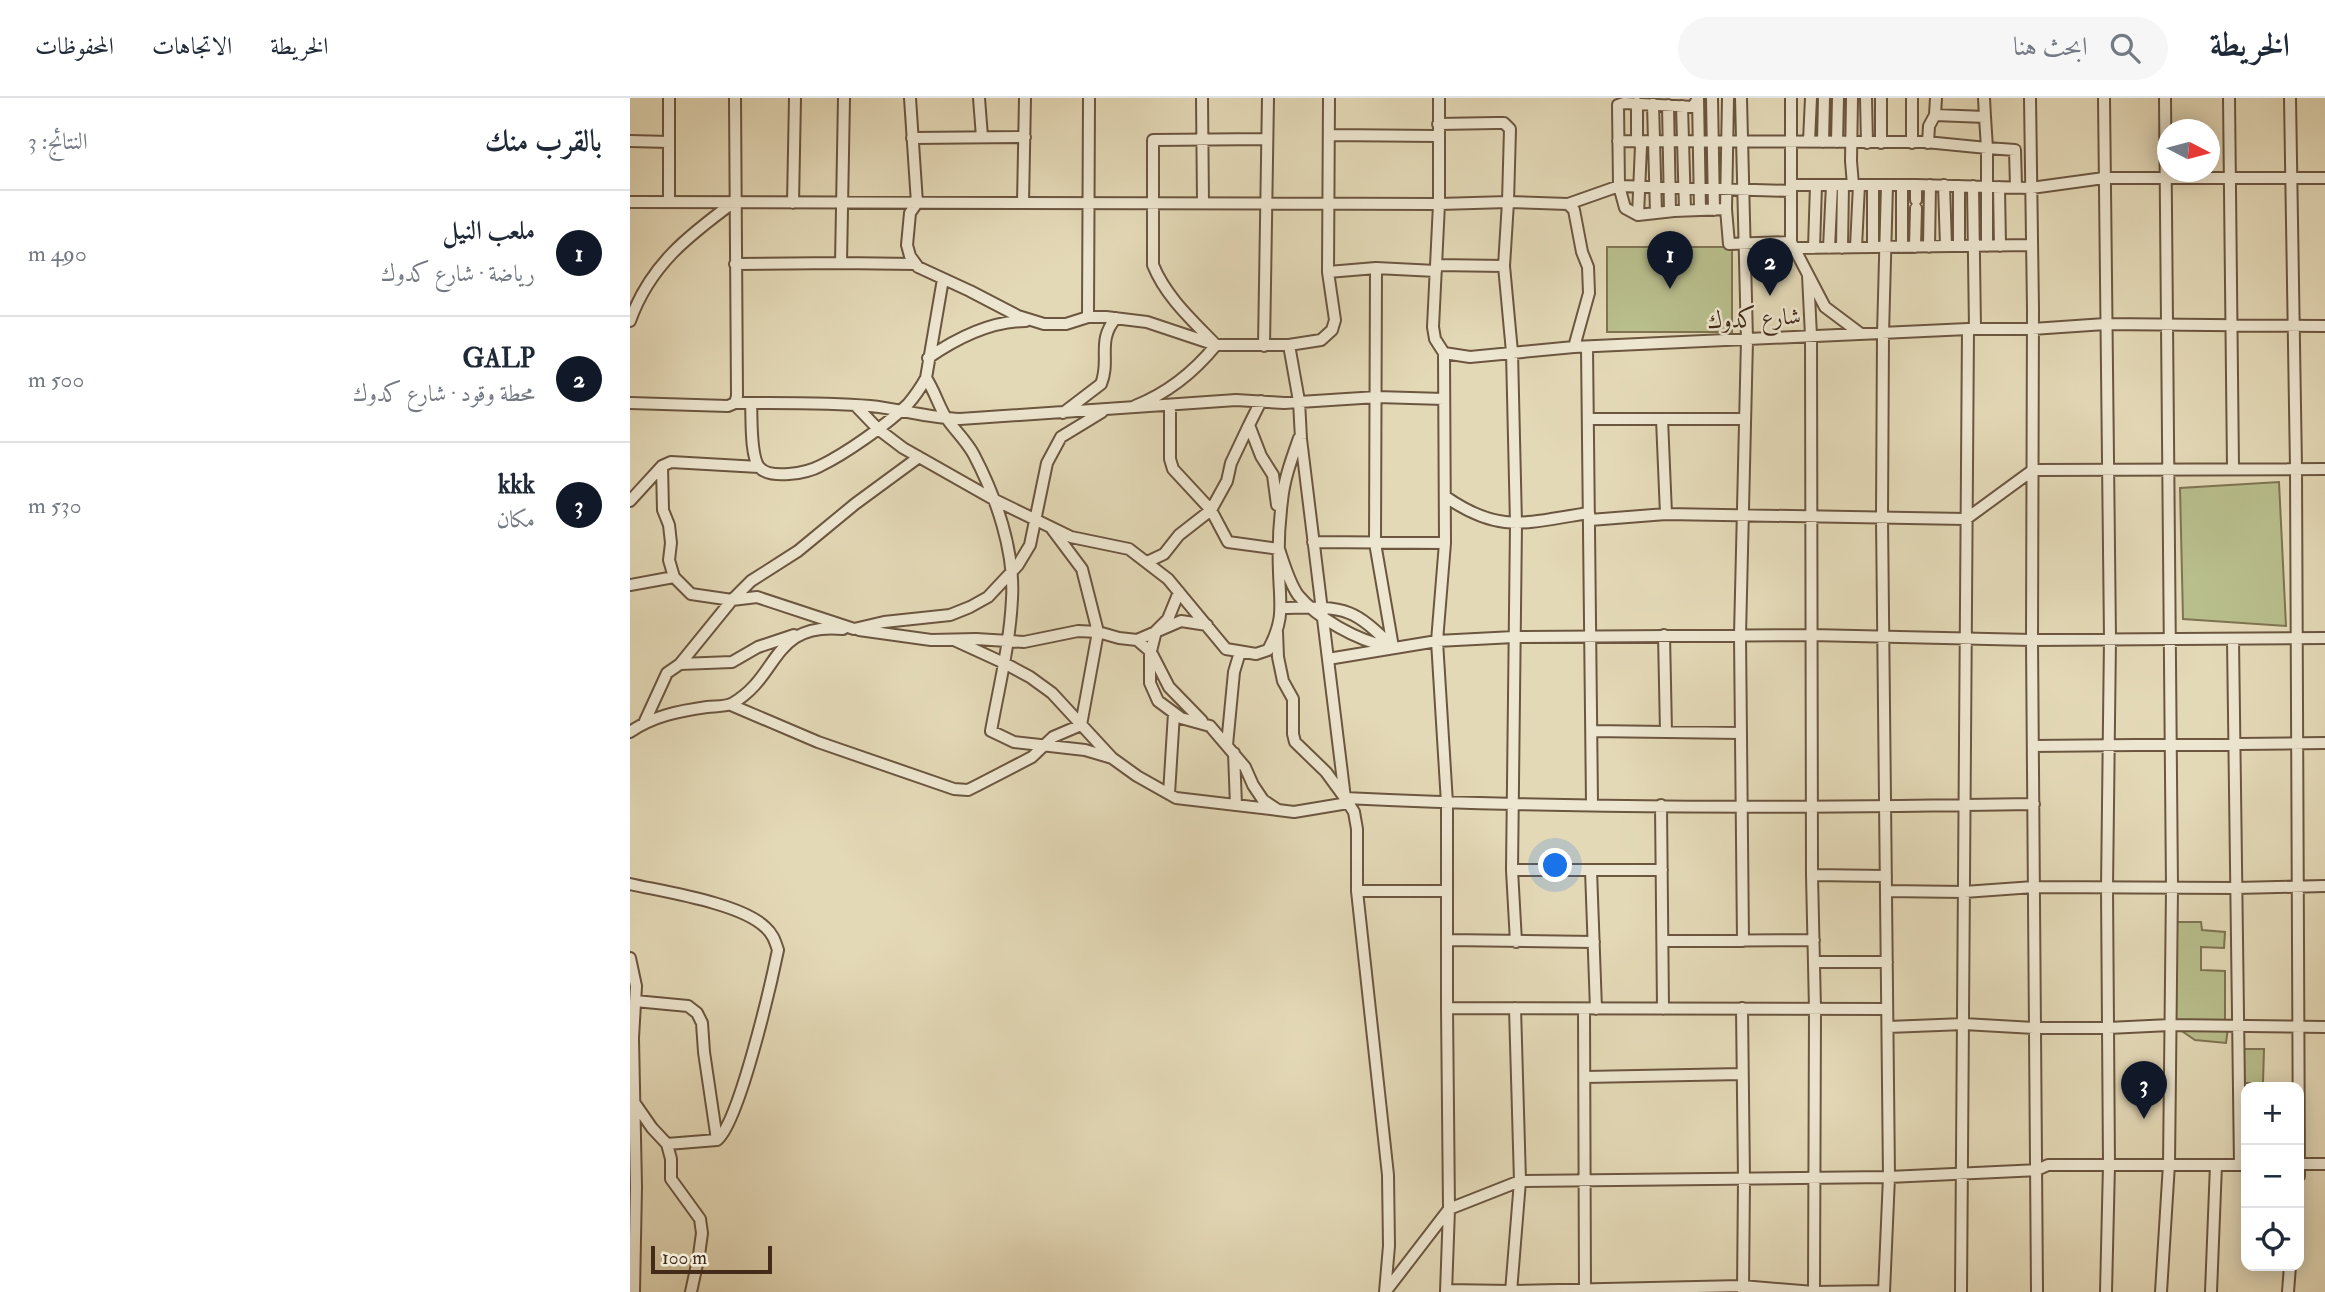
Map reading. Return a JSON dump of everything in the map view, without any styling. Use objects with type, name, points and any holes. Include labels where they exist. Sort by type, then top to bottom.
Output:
[{"type":"street","points":[[669,98],[669,202]]},
{"type":"street","points":[[734,98],[735,403]]},
{"type":"street","points":[[793,203],[795,98]]},
{"type":"street","points":[[842,263],[844,98]]},
{"type":"street","points":[[909,98],[917,203],[911,213],[907,245],[910,256],[918,267],[1018,316],[1044,324]]},
{"type":"street","points":[[979,98],[982,137]]},
{"type":"street","points":[[1023,203],[1025,98]]},
{"type":"street","points":[[1088,317],[1089,98]]},
{"type":"street","points":[[1202,98],[1203,203]]},
{"type":"street","points":[[1264,346],[1268,98]]},
{"type":"street","points":[[928,358],[957,340],[1007,321],[1066,324],[1088,317],[1147,322],[1216,345],[1289,345],[1321,340],[1332,330],[1335,320],[1328,272],[1329,98]]},
{"type":"street","points":[[1439,98],[1439,204],[1433,327],[1435,339],[1444,353],[1446,496],[1437,641],[1447,803],[1449,1209],[1446,1291],[1884,1291],[1889,1177],[1882,518],[1887,185]]},
{"type":"street","points":[[1698,98],[1693,107],[1618,102],[1619,186],[1625,208],[1638,215],[1726,209]]},
{"type":"street","points":[[1698,98],[1699,141],[1706,189],[1714,210]]},
{"type":"street","points":[[1700,210],[1713,141],[1712,98]]},
{"type":"street","points":[[1728,98],[1726,209],[1729,244],[1814,248],[2032,245]]},
{"type":"street","points":[[1741,98],[1746,340],[1740,635],[1743,940]]},
{"type":"street","points":[[1790,98],[1793,245],[1825,307],[1861,334]]},
{"type":"street","points":[[1809,141],[1811,98]]},
{"type":"street","points":[[1823,142],[1824,98]]},
{"type":"street","points":[[1837,142],[1838,98]]},
{"type":"street","points":[[1842,248],[1852,98]]},
{"type":"street","points":[[1866,98],[1867,143]]},
{"type":"street","points":[[1881,98],[1881,143]]},
{"type":"street","points":[[1912,98],[1912,143]]},
{"type":"street","points":[[1928,143],[1929,126],[1936,115],[1936,98]]},
{"type":"street","points":[[1984,98],[1987,246]]},
{"type":"street","points":[[2030,98],[2036,1292]]},
{"type":"street","points":[[2104,98],[2110,639],[2107,888],[2109,1165],[2106,1292]]},
{"type":"street","points":[[2165,98],[2165,119]]},
{"type":"street","points":[[2228,98],[2233,468]]},
{"type":"street","points":[[2290,98],[2296,468],[2295,744],[2299,1145]]},
{"type":"street","points":[[1637,103],[1637,140],[1641,146],[1638,215]]},
{"type":"street","points":[[1653,104],[1661,140],[1670,211]]},
{"type":"street","points":[[1656,213],[1654,187],[1668,105]]},
{"type":"street","points":[[1682,106],[1685,210]]},
{"type":"street","points":[[1936,115],[1985,117]]},
{"type":"street","points":[[1329,135],[1438,130],[1496,123],[1504,123],[1510,129],[1504,266],[1512,352],[1516,524],[1512,870],[1516,942]]},
{"type":"street","points":[[912,138],[1025,137]]},
{"type":"street","points":[[1216,345],[1172,299],[1158,279],[1153,265],[1153,140],[1267,139]]},
{"type":"street","points":[[630,141],[669,142]]},
{"type":"street","points":[[1618,141],[1928,143],[2015,149],[2016,187]]},
{"type":"street","points":[[630,202],[1568,204],[1619,186],[1727,190],[1816,185],[2031,188],[2104,178],[2157,177]]},
{"type":"street","points":[[2220,178],[2325,178]]},
{"type":"street","points":[[2161,1292],[2169,1164],[2172,888],[2166,182]]},
{"type":"street","points":[[1814,248],[1816,185]]},
{"type":"street","points":[[1847,185],[1856,247]]},
{"type":"street","points":[[1829,248],[1847,185]]},
{"type":"street","points":[[1872,247],[1874,185]]},
{"type":"street","points":[[1902,185],[1902,247]]},
{"type":"street","points":[[1915,247],[1916,185]]},
{"type":"street","points":[[1929,247],[1930,185]]},
{"type":"street","points":[[1944,186],[1946,246]]},
{"type":"street","points":[[1959,186],[1959,246]]},
{"type":"street","points":[[1961,1292],[1966,519],[1973,186]]},
{"type":"street","points":[[1999,187],[2000,246]]},
{"type":"street","points":[[630,321],[649,279],[666,259],[734,202]]},
{"type":"street","points":[[1568,204],[1574,210],[1582,252],[1588,267],[1589,293],[1574,347]]},
{"type":"street","points":[[735,264],[915,264]]},
{"type":"street","points":[[1328,272],[1376,268],[1504,266]]},
{"type":"street","points":[[1376,268],[1375,543],[1393,647]]},
{"type":"street","points":[[1808,275],[1811,336],[1812,874],[1815,962],[1814,1292]]},
{"type":"street","points":[[630,501],[662,467],[671,462],[759,467],[769,473],[782,474],[804,472],[820,467],[878,429],[907,405],[926,378],[943,279]]},
{"type":"street","points":[[1063,413],[1101,384],[1104,377],[1105,336],[1107,328],[1116,318]]},
{"type":"street","name":"شارع كدوك","points":[[1444,353],[1470,357],[1574,347],[2105,324],[2325,326]]},
{"type":"street","points":[[1124,409],[1159,395],[1180,381],[1216,345]]},
{"type":"street","points":[[1289,345],[1299,401],[1300,435],[1319,611],[1347,800]]},
{"type":"street","points":[[1587,347],[1592,804]]},
{"type":"street","points":[[926,378],[946,419],[967,443],[1004,528],[1012,598],[1004,663],[991,731],[1014,742],[1085,750],[1112,758]]},
{"type":"street","points":[[630,403],[729,406],[735,403],[855,405],[946,419],[1104,411],[1236,400],[1284,403],[1377,397],[1444,399]]},
{"type":"street","points":[[1147,562],[1164,554],[1179,535],[1211,510],[1227,481],[1231,463],[1261,401]]},
{"type":"street","points":[[751,403],[754,453],[759,467]]},
{"type":"street","points":[[855,405],[878,429],[919,457],[993,499],[1072,537],[1129,549],[1168,579],[1226,649],[1256,654],[1268,650],[1278,632]]},
{"type":"street","points":[[1170,406],[1170,459],[1173,468],[1211,510],[1228,542],[1279,549]]},
{"type":"street","points":[[662,467],[663,510],[669,525],[671,543],[669,560],[674,577],[691,594],[733,600],[757,597],[854,629],[884,622],[950,615],[988,597],[1011,573],[1030,545],[1047,463],[1061,438],[1104,411]]},
{"type":"street","points":[[1588,419],[1744,419]]},
{"type":"street","points":[[1662,419],[1666,514]]},
{"type":"street","points":[[1249,425],[1261,456],[1273,475],[1280,529]]},
{"type":"street","points":[[1300,435],[1282,499],[1279,549],[1282,608],[1278,657],[1283,681],[1293,699],[1295,742],[1326,772],[1347,800],[1354,812],[1357,829],[1357,891],[1388,1175],[1389,1246],[1385,1292],[1449,1209],[1520,1181],[1889,1177],[2037,1170],[2048,1165],[2241,1165]]},
{"type":"street","points":[[645,721],[667,673],[680,664],[751,581],[798,551],[855,503],[919,457]]},
{"type":"street","points":[[1589,513],[1590,520],[1666,514],[1966,519],[2033,470],[2325,468]]},
{"type":"street","points":[[1446,496],[1460,506],[1493,521],[1516,524],[1589,513]]},
{"type":"street","points":[[1050,527],[1082,569],[1098,632],[1081,725]]},
{"type":"street","points":[[1313,542],[1445,544]]},
{"type":"street","points":[[1279,549],[1298,594],[1349,634],[1393,647]]},
{"type":"street","points":[[630,586],[674,577]]},
{"type":"street","points":[[1180,592],[1168,619],[1156,631],[1151,652],[1150,683],[1158,701],[1174,713],[1181,718],[1205,724]]},
{"type":"street","points":[[1282,608],[1349,613],[1393,647]]},
{"type":"street","points":[[680,664],[732,662],[758,647],[802,633],[834,628],[931,640],[1024,642],[1078,631],[1137,640],[1181,621],[1207,625]]},
{"type":"street","points":[[630,732],[645,721],[668,714],[731,705],[752,689],[779,650],[802,633]]},
{"type":"street","points":[[1664,635],[1665,732]]},
{"type":"street","points":[[1328,659],[1437,641],[1514,637],[1811,635],[2032,640],[2325,638]]},
{"type":"street","points":[[2233,639],[2242,1145]]},
{"type":"street","points":[[953,640],[1004,663],[1052,693],[1112,758],[1176,798],[1294,812],[1347,800],[1661,805],[2034,804]]},
{"type":"street","points":[[1137,640],[1151,652],[1169,687],[1245,767],[1263,800],[1278,810]]},
{"type":"street","points":[[1237,805],[1230,749],[1234,672],[1240,652]]},
{"type":"street","points":[[731,705],[818,742],[954,789],[968,790],[1032,757],[1053,737],[1081,725]]},
{"type":"street","points":[[1169,794],[1174,713]]},
{"type":"street","points":[[1592,731],[1741,733]]},
{"type":"street","points":[[2033,746],[2325,743]]},
{"type":"street","points":[[1661,805],[1663,1009]]},
{"type":"street","points":[[1512,870],[1662,870]]},
{"type":"street","points":[[1585,1290],[1585,1077],[1594,942],[1591,870]]},
{"type":"street","points":[[1812,874],[1886,876]]},
{"type":"street","points":[[630,884],[745,913],[764,925],[774,936],[778,950],[753,1050],[723,1135],[717,1140],[667,1144]]},
{"type":"street","points":[[1886,891],[1964,892],[2034,887],[2325,886]]},
{"type":"street","points":[[1357,891],[1447,891]]},
{"type":"street","points":[[1447,940],[1594,942]]},
{"type":"street","points":[[1664,941],[1814,940]]},
{"type":"street","points":[[630,958],[636,986],[633,1038],[632,1256],[635,1292]]},
{"type":"street","points":[[1815,962],[1887,962]]},
{"type":"street","points":[[635,1001],[688,1006],[697,1013],[702,1023],[717,1140]]},
{"type":"street","points":[[1447,1008],[1887,1009]]},
{"type":"street","points":[[1511,1292],[1520,1181],[1515,1008]]},
{"type":"street","points":[[1742,1008],[1742,1289]]},
{"type":"street","points":[[1888,1027],[1964,1024],[2036,1028],[2170,1025],[2325,1027]]},
{"type":"street","points":[[1585,1077],[1742,1074]]},
{"type":"street","points":[[634,1102],[667,1144],[671,1159],[671,1178],[700,1219],[702,1233],[691,1292]]},
{"type":"street","points":[[2304,1164],[2325,1164]]},
{"type":"street","points":[[2211,1292],[2216,1165]]},
{"type":"street","points":[[2288,1292],[2290,1271]]},
{"type":"green space","points":[[1607,247],[1732,247],[1732,332],[1607,332]]},
{"type":"green space","points":[[2279,482],[2286,626],[2183,619],[2180,488]]},
{"type":"green space","points":[[2173,922],[2201,922],[2202,930],[2225,932],[2224,948],[2201,947],[2201,970],[2225,971],[2225,1020],[2173,1020]]},
{"type":"green space","points":[[2176,1027],[2228,1028],[2226,1043],[2195,1040]]},
{"type":"green space","points":[[2240,1049],[2264,1049],[2263,1082],[2241,1083]]},
{"type":"place","name":"ملعب النيل","points":[[1670,289]]},
{"type":"place","name":"GALP","points":[[1770,296]]},
{"type":"place","name":"kkk","points":[[2144,1119]]}]
